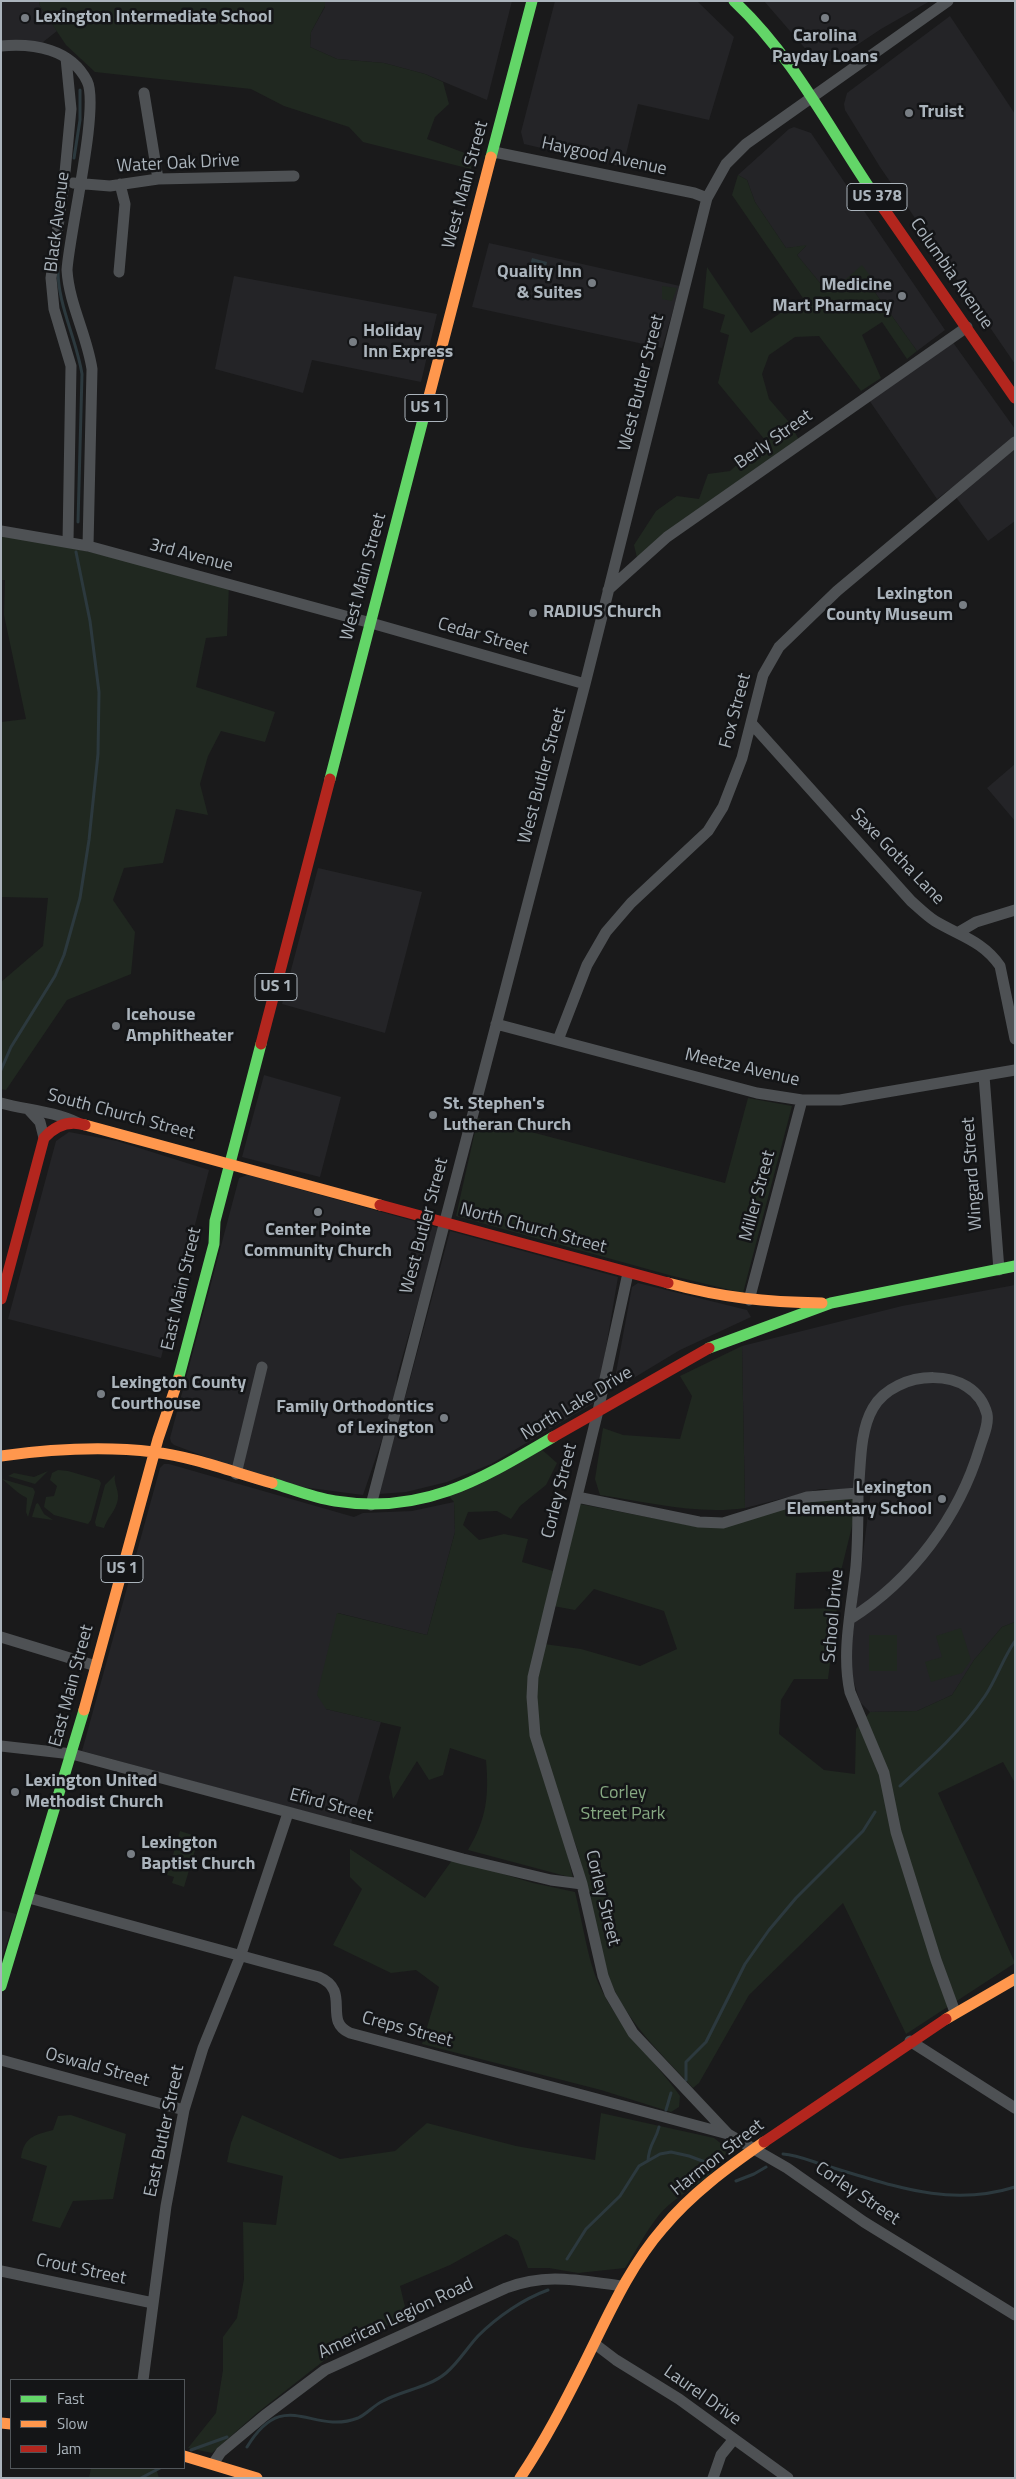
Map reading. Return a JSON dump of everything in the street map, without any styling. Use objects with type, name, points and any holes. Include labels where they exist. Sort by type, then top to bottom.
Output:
[{"type":"main road","name":"Columbia Avenue","points":[[734,1],[753,19],[790,63],[849,157],[1015,398]]},
{"type":"main road","name":"West Main Street","points":[[231,1162],[494,152],[531,2]]},
{"type":"main road","name":"South Church Street","points":[[78,1123],[231,1162]]},
{"type":"main road","points":[[1,1299],[44,1138],[54,1127],[78,1123]]},
{"type":"main road","name":"East Main Street","points":[[1,1986],[72,1754],[154,1452],[172,1393],[182,1368],[214,1244],[215,1221],[231,1162]]},
{"type":"main road","name":"North Church Street","points":[[231,1162],[445,1223],[713,1294],[748,1300],[831,1303]]},
{"type":"main road","name":"East Main Street","points":[[172,1393],[171,1366],[201,1245],[215,1221]]},
{"type":"main road","name":"North Lake Drive","points":[[1,1456],[62,1449],[92,1448],[154,1452],[236,1474],[314,1498],[371,1505],[418,1500],[464,1486],[510,1464],[706,1349],[831,1303],[1015,1266]]},
{"type":"main road","name":"Harmon Street","points":[[520,2478],[548,2436],[623,2286],[649,2246],[676,2214],[702,2189],[755,2149],[910,2041],[954,2012],[1015,1979]]},
{"type":"main road","points":[[185,2456],[257,2478]]},
{"type":"street","name":"West Butler Street","points":[[371,1505],[585,684],[707,198],[715,180],[732,156],[746,144],[948,1]]},
{"type":"street","name":"Black Avenue","points":[[1,46],[20,44],[38,46],[66,58],[74,64],[88,82],[90,117],[67,270],[70,289],[89,350],[92,369],[88,546]]},
{"type":"street","name":"Black Avenue","points":[[66,58],[71,109],[64,183],[51,278],[54,309],[71,366],[68,542]]},
{"type":"street","points":[[144,93],[158,179]]},
{"type":"street","name":"Haygood Avenue","points":[[494,152],[694,193],[707,198]]},
{"type":"street","name":"Water Oak Drive","points":[[64,183],[120,184],[158,179],[294,176]]},
{"type":"street","points":[[119,272],[124,204],[120,184]]},
{"type":"street","name":"Berly Street","points":[[608,590],[668,538],[967,327]]},
{"type":"street","name":"Fox Street","points":[[558,1040],[587,965],[606,932],[631,903],[688,852],[714,823],[731,789],[763,675],[769,662],[785,639],[928,513],[1015,442]]},
{"type":"street","name":"3rd Avenue","points":[[1,531],[88,546],[371,623]]},
{"type":"street","name":"Cedar Street","points":[[371,623],[585,684]]},
{"type":"street","name":"Saxe Gotha Lane","points":[[751,723],[911,901],[934,921],[981,944],[1000,966],[1015,1039]]},
{"type":"street","points":[[958,932],[976,922],[1015,910]]},
{"type":"street","name":"Meetze Avenue","points":[[496,1024],[757,1093],[802,1100],[840,1100],[1015,1070]]},
{"type":"street","name":"Wingard Street","points":[[984,1076],[999,1270]]},
{"type":"street","name":"Miller Street","points":[[748,1300],[802,1100]]},
{"type":"street","name":"South Church Street","points":[[1,1103],[29,1110],[39,1110],[78,1123]]},
{"type":"street","points":[[29,1110],[40,1122],[44,1138]]},
{"type":"street","name":"Corley Street","points":[[628,1272],[598,1411],[533,1677],[532,1697],[535,1735],[582,1884],[603,1976],[619,2010],[648,2051],[728,2134],[755,2149],[864,2222],[1015,2315]]},
{"type":"street","points":[[236,1474],[262,1367]]},
{"type":"street","name":"School Drive","points":[[850,1619],[879,1599],[902,1578],[925,1552],[957,1504],[974,1466],[988,1420],[981,1402],[972,1390],[957,1381],[937,1378],[914,1379],[899,1383],[883,1393],[872,1409],[866,1427],[858,1494],[856,1565],[850,1619],[846,1668],[850,1692],[884,1773],[896,1832],[954,2012]]},
{"type":"street","points":[[577,1496],[698,1522],[723,1523],[739,1520],[807,1497],[858,1494]]},
{"type":"street","points":[[1,1637],[96,1666]]},
{"type":"street","name":"Efird Street","points":[[1,1746],[72,1754],[288,1813],[542,1878],[582,1884]]},
{"type":"street","name":"East Butler Street","points":[[143,2379],[166,2206],[184,2110],[203,2048],[240,1957],[288,1813]]},
{"type":"street","name":"Creps Street","points":[[28,1898],[326,1980],[332,1984],[336,1992],[337,2021],[340,2026],[350,2033],[607,2100],[689,2125],[728,2134]]},
{"type":"street","points":[[910,2041],[1015,2108]]},
{"type":"street","name":"Oswald Street","points":[[1,2060],[184,2110]]},
{"type":"street","name":"Crout Street","points":[[1,2271],[153,2303]]},
{"type":"street","name":"American Legion Road","points":[[213,2464],[221,2452],[325,2370],[506,2288],[534,2279],[552,2277],[623,2286]]},
{"type":"street","name":"Laurel Drive","points":[[595,2344],[678,2399],[788,2478]]},
{"type":"street","points":[[713,2478],[721,2455],[734,2439]]},
{"type":"shaded area","name":"Lexington Intermediate School","points":[[1,1],[39,1],[40,6],[57,31],[38,46],[1,46]]},
{"type":"shaded area","points":[[325,1],[512,1],[487,100],[425,74],[384,63],[337,59],[310,47],[311,32],[325,7]]},
{"type":"shaded area","points":[[555,1],[697,1],[734,37],[709,120],[638,104],[623,167],[524,144],[521,132]]},
{"type":"shaded area","points":[[764,1],[930,1],[881,29],[833,61],[816,61]]},
{"type":"shaded area","points":[[950,16],[1015,114],[1015,364],[880,167],[845,110],[844,104],[847,93]]},
{"type":"shaded area","points":[[794,127],[811,133],[945,330],[917,351],[874,291],[847,279],[825,289],[797,255],[806,246],[786,248],[755,202],[747,180],[738,175],[789,129]]},
{"type":"shaded area","points":[[489,243],[680,286],[662,348],[472,307]]},
{"type":"shaded area","points":[[532,258],[547,262],[544,277],[528,273]]},
{"type":"shaded area","points":[[234,276],[437,314],[421,382],[312,360],[303,393],[215,369]]},
{"type":"shaded area","points":[[952,341],[1015,429],[1015,521],[988,541],[950,489],[937,499],[869,400]]},
{"type":"shaded area","points":[[1015,764],[1015,821],[987,788]]},
{"type":"shaded area","points":[[318,868],[422,892],[385,1033],[282,1004]]},
{"type":"shaded area","points":[[264,1075],[341,1097],[320,1177],[242,1157]]},
{"type":"shaded area","points":[[69,1132],[117,1141],[209,1170],[161,1358],[8,1319],[56,1141]]},
{"type":"shaded area","points":[[248,1175],[439,1228],[397,1376],[389,1419],[363,1495],[302,1487],[246,1472],[174,1445],[171,1442],[170,1438],[239,1178]]},
{"type":"shaded area","points":[[450,1231],[618,1277],[597,1401],[491,1464],[447,1482],[406,1492],[379,1494]]},
{"type":"shaded area","points":[[638,1283],[747,1310],[751,1317],[680,1350],[622,1385],[615,1378],[632,1287]]},
{"type":"shaded area","name":"Lexington Elementary School","points":[[1015,1285],[1015,1622],[1002,1627],[974,1660],[952,1695],[917,1711],[870,1712],[860,1702],[852,1676],[852,1641],[871,1490],[820,1489],[745,1508],[742,1346],[902,1306]]},
{"type":"shaded area","points":[[164,1464],[354,1517],[363,1513],[412,1511],[454,1502],[455,1532],[427,1635],[338,1613],[326,1709],[381,1722],[351,1824],[82,1751],[160,1468]]},
{"type":"shaded area","points":[[1,1910],[16,1914],[1,1961]]},
{"type":"green space","points":[[39,1],[325,1],[325,6],[311,32],[310,47],[337,59],[384,63],[425,74],[443,82],[449,104],[435,117],[427,139],[473,156],[471,169],[363,142],[349,127],[284,106],[251,89],[95,72],[66,45],[40,6]]},
{"type":"green space","points":[[738,175],[747,180],[755,202],[786,248],[807,245],[797,255],[825,289],[846,279],[862,265],[877,285],[874,291],[917,351],[907,359],[882,322],[862,335],[881,378],[861,391],[819,336],[795,337],[769,355],[762,374],[769,399],[788,421],[801,443],[638,562],[634,545],[656,511],[677,496],[699,499],[708,474],[730,471],[765,440],[718,383],[729,335],[720,332],[725,315],[703,308],[707,267],[751,333],[782,312],[781,301],[805,301],[732,195]]},
{"type":"green space","points":[[662,286],[677,288],[672,301],[662,299]]},
{"type":"green space","points":[[1,531],[229,585],[227,636],[206,638],[196,687],[275,712],[265,742],[221,731],[208,756],[200,784],[208,815],[176,809],[163,863],[124,868],[113,900],[135,932],[131,974],[67,1000],[6,1090],[1,1089],[1,982],[43,946],[48,898],[1,897],[1,722],[26,719],[4,615],[5,580],[1,580]]},
{"type":"green space","points":[[748,1098],[792,1106],[743,1293],[669,1275],[456,1216],[478,1118],[725,1183]]},
{"type":"green space","points":[[742,1346],[745,1508],[727,1510],[691,1509],[600,1495],[595,1479],[603,1428],[623,1435],[680,1439],[692,1396],[680,1376]]},
{"type":"green space","points":[[539,1447],[557,1463],[546,1485],[520,1506],[511,1519],[497,1511],[468,1512],[463,1525],[479,1540],[504,1534],[528,1539],[522,1562],[553,1571],[530,1696],[573,1878],[468,1850],[483,1817],[487,1796],[486,1760],[450,1748],[443,1775],[429,1780],[417,1761],[393,1799],[389,1777],[401,1727],[326,1709],[317,1695],[337,1613],[427,1635],[455,1532],[454,1502],[446,1493]]},
{"type":"green space","points":[[58,1470],[99,1480],[101,1483],[91,1520],[88,1524],[54,1515],[44,1507],[46,1497],[54,1496],[57,1486],[50,1480],[52,1473]]},
{"type":"green space","points":[[48,1471],[35,1484],[8,1476],[14,1473],[34,1477]]},
{"type":"green space","points":[[115,1475],[118,1495],[116,1507],[104,1528],[96,1526],[95,1522],[105,1485]]},
{"type":"green space","points":[[2,1479],[33,1488],[35,1492],[28,1517],[26,1512],[27,1498]]},
{"type":"green space","name":"Corley Street Park","points":[[859,1498],[841,1571],[796,1573],[794,1609],[837,1608],[828,1679],[794,1679],[781,1700],[779,1734],[824,1770],[855,1774],[856,1729],[870,1712],[917,1711],[952,1695],[974,1660],[1002,1627],[1015,1622],[1015,1783],[1003,1762],[938,1793],[1015,1963],[906,2034],[843,1903],[749,1995],[699,2083],[693,2088],[644,2035],[615,1992],[608,1975],[578,1851],[542,1754],[533,1697],[544,1644],[581,1649],[640,1666],[677,1649],[664,1611],[594,1589],[575,1610],[553,1606],[580,1504],[698,1527],[809,1500]]},
{"type":"green space","points":[[38,1503],[44,1514],[53,1520],[32,1517]]},
{"type":"green space","points":[[961,1628],[971,1660],[962,1673],[931,1682],[925,1662],[942,1657],[936,1636]]},
{"type":"green space","points":[[869,1635],[897,1635],[897,1671],[869,1671]]},
{"type":"green space","points":[[180,1831],[199,1837],[184,1887],[172,1883],[174,1877],[167,1875]]},
{"type":"green space","points":[[350,1849],[425,1898],[453,1859],[533,1883],[575,1892],[592,1966],[598,1983],[617,2016],[680,2096],[679,2107],[671,2112],[601,2090],[422,2044],[439,1987],[416,1970],[391,1973],[333,1945],[362,1889],[350,1877]]},
{"type":"green space","points":[[601,2113],[714,2138],[728,2149],[715,2169],[659,2215],[645,2234],[625,2268],[578,2273],[549,2268],[528,2268],[518,2241],[506,2234],[450,2265],[400,2286],[408,2319],[377,2329],[344,2345],[257,2413],[212,2453],[188,2448],[216,2413],[223,2370],[223,2337],[237,2318],[244,2279],[243,2222],[276,2225],[283,2176],[227,2162],[231,2143],[242,2115],[340,2159],[395,2151],[427,2123],[516,2146],[595,2160]]},
{"type":"green space","points":[[71,2115],[126,2134],[113,2199],[73,2201],[60,2228],[32,2221],[47,2166],[21,2158],[27,2141],[53,2130],[58,2116]]},
{"type":"green space","points":[[91,2469],[156,2469],[159,2478],[89,2478]]},
{"type":"waterway","points":[[74,158],[80,120],[80,90]]},
{"type":"waterway","points":[[58,267],[60,294],[82,374],[78,522]]},
{"type":"waterway","points":[[1,1070],[11,1047],[55,976],[64,955],[80,898],[89,840],[98,754],[99,692],[90,621],[76,552]]},
{"type":"waterway","points":[[900,1786],[945,1744],[976,1709],[1015,1641]]},
{"type":"waterway","points":[[686,2080],[686,2062],[706,2042],[745,1964],[769,1930],[796,1898],[863,1831],[875,1812]]},
{"type":"waterway","points":[[666,2110],[671,2093]]},
{"type":"waterway","points":[[648,2161],[659,2127]]},
{"type":"waterway","points":[[567,2259],[586,2229],[620,2196],[639,2166],[660,2154],[671,2152],[689,2156],[713,2165]]},
{"type":"waterway","points":[[783,2154],[800,2157],[897,2187],[920,2192],[966,2195],[990,2193],[1015,2187]]},
{"type":"waterway","points":[[736,2181],[766,2167]]},
{"type":"waterway","points":[[247,2447],[261,2429],[274,2419],[286,2415],[341,2422],[358,2418],[383,2401],[439,2378],[450,2369],[478,2336],[493,2322],[511,2309],[548,2290]]},
{"type":"waterway","points":[[191,2450],[227,2437]]},
{"type":"waterway","points":[[141,2478],[158,2469]]},
{"type":"traffic: fast","points":[[491,157],[532,1]]},
{"type":"traffic: fast","points":[[734,1],[775,46],[811,96],[877,199]]},
{"type":"traffic: fast","points":[[330,779],[427,404]]},
{"type":"traffic: fast","points":[[178,1380],[214,1244],[215,1221],[261,1044]]},
{"type":"traffic: fast","points":[[709,1348],[831,1303],[1015,1266]]},
{"type":"traffic: fast","points":[[272,1483],[327,1500],[367,1504],[396,1503],[423,1498],[475,1480],[553,1437]]},
{"type":"traffic: fast","points":[[1,1986],[84,1710]]},
{"type":"traffic: slow","points":[[427,404],[491,157]]},
{"type":"traffic: slow","points":[[85,1125],[380,1205]]},
{"type":"traffic: slow","points":[[668,1283],[745,1298],[782,1302],[822,1303]]},
{"type":"traffic: slow","points":[[84,1710],[158,1439],[178,1380]]},
{"type":"traffic: slow","points":[[1,1456],[78,1449],[135,1450],[169,1454],[199,1461],[272,1483]]},
{"type":"traffic: slow","points":[[946,2019],[1015,1979]]},
{"type":"traffic: slow","points":[[520,2478],[562,2407],[629,2275],[651,2243],[698,2192],[764,2142]]},
{"type":"traffic: slow","points":[[1,2423],[10,2424]]},
{"type":"traffic: slow","points":[[185,2456],[257,2478]]},
{"type":"traffic: jam","points":[[877,199],[1015,398]]},
{"type":"traffic: jam","points":[[261,1044],[330,779]]},
{"type":"traffic: jam","points":[[1,1299],[44,1138],[53,1130],[63,1125],[73,1123],[85,1125]]},
{"type":"traffic: jam","points":[[380,1205],[668,1283]]},
{"type":"traffic: jam","points":[[553,1437],[709,1348]]},
{"type":"traffic: jam","points":[[764,2142],[946,2019]]},
{"type":"place","name":"Lexington Intermediate School","points":[[25,18]]},
{"type":"place","name":"Carolina Payday Loans","points":[[825,18]]},
{"type":"place","name":"Truist","points":[[909,113]]},
{"type":"place","name":"Quality Inn & Suites","points":[[592,283]]},
{"type":"place","name":"Medicine Mart Pharmacy","points":[[902,296]]},
{"type":"place","name":"Holiday Inn Express","points":[[353,342]]},
{"type":"place","name":"Lexington County Museum","points":[[963,605]]},
{"type":"place","name":"RADIUS Church","points":[[533,613]]},
{"type":"place","name":"Icehouse Amphitheater","points":[[116,1026]]},
{"type":"place","name":"St. Stephen's Lutheran Church","points":[[433,1115]]},
{"type":"place","name":"Center Pointe Community Church","points":[[318,1212]]},
{"type":"place","name":"Lexington County Courthouse","points":[[101,1394]]},
{"type":"place","name":"Family Orthodontics of Lexington","points":[[444,1418]]},
{"type":"place","name":"Lexington Elementary School","points":[[942,1499]]},
{"type":"place","name":"Lexington United Methodist Church","points":[[15,1792]]},
{"type":"place","name":"Lexington Baptist Church","points":[[131,1854]]}]
